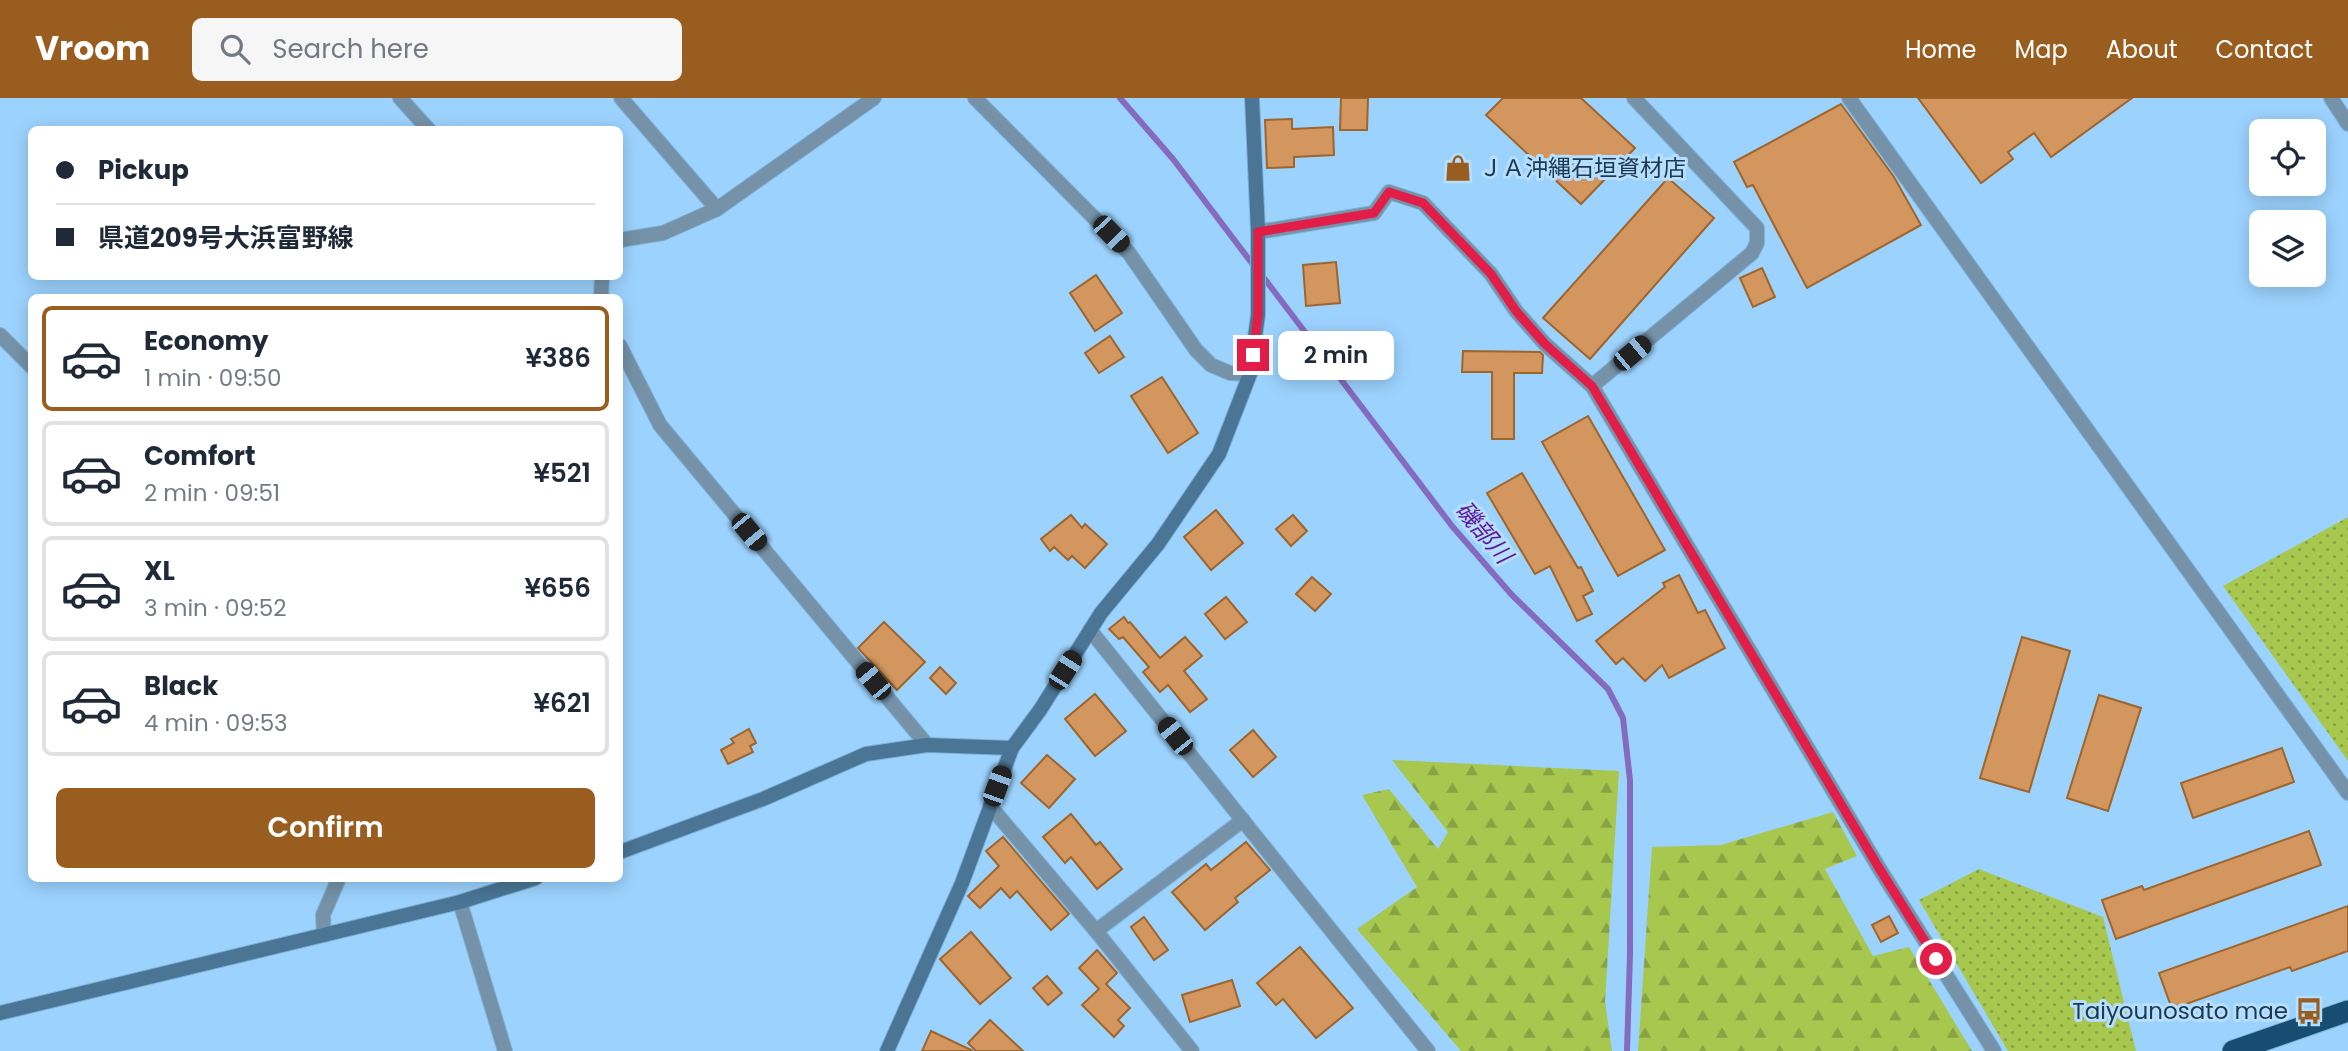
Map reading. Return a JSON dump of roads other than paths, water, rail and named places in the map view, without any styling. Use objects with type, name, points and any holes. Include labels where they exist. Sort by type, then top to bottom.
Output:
[{"type":"highway","points":[[2233,1051],[2348,1012]]},
{"type":"main road","points":[[887,1051],[962,883],[1012,748],[1040,710],[1101,613],[1158,544],[1219,454],[1251,374],[1258,315],[1258,232],[1252,98]]},
{"type":"main road","points":[[623,851],[764,799],[866,754],[927,745],[1012,748]]},
{"type":"main road","points":[[0,1013],[460,902],[523,882]]},
{"type":"street","points":[[400,98],[425,126]]},
{"type":"street","points":[[621,98],[717,209]]},
{"type":"street","points":[[623,240],[663,233],[717,209],[874,98]]},
{"type":"street","points":[[975,98],[1129,253],[1196,350],[1211,365],[1230,373],[1251,374]]},
{"type":"street","points":[[1592,386],[1752,253],[1757,243],[1757,228],[1634,98]]},
{"type":"street","points":[[1849,98],[2348,793]]},
{"type":"street","points":[[2331,98],[2348,124]]},
{"type":"street","points":[[1258,232],[1374,213],[1389,192],[1423,203],[1491,274],[1516,311],[1545,344],[1592,386],[1879,868],[1994,1051]]},
{"type":"street","points":[[0,335],[28,363]]},
{"type":"street","points":[[623,352],[660,425],[927,745]]},
{"type":"street","points":[[1090,630],[1427,1051]]},
{"type":"street","points":[[990,806],[1096,931],[1192,1051]]},
{"type":"street","points":[[1096,931],[1243,820]]},
{"type":"street","points":[[324,935],[323,915],[336,882]]},
{"type":"street","points":[[460,902],[505,1051]]},
{"type":"waterway","name":"磯部川","points":[[1120,98],[1173,159],[1254,266]]},
{"type":"waterway","name":"磯部川","points":[[1261,274],[1452,526],[1511,594],[1608,689],[1623,718],[1630,780],[1627,1051]]},
{"type":"place","name":"ＪＡ沖縄石垣資材店","points":[[1458,168]]},
{"type":"place","name":"Taiyounosato mae","points":[[2309,1011]]}]
